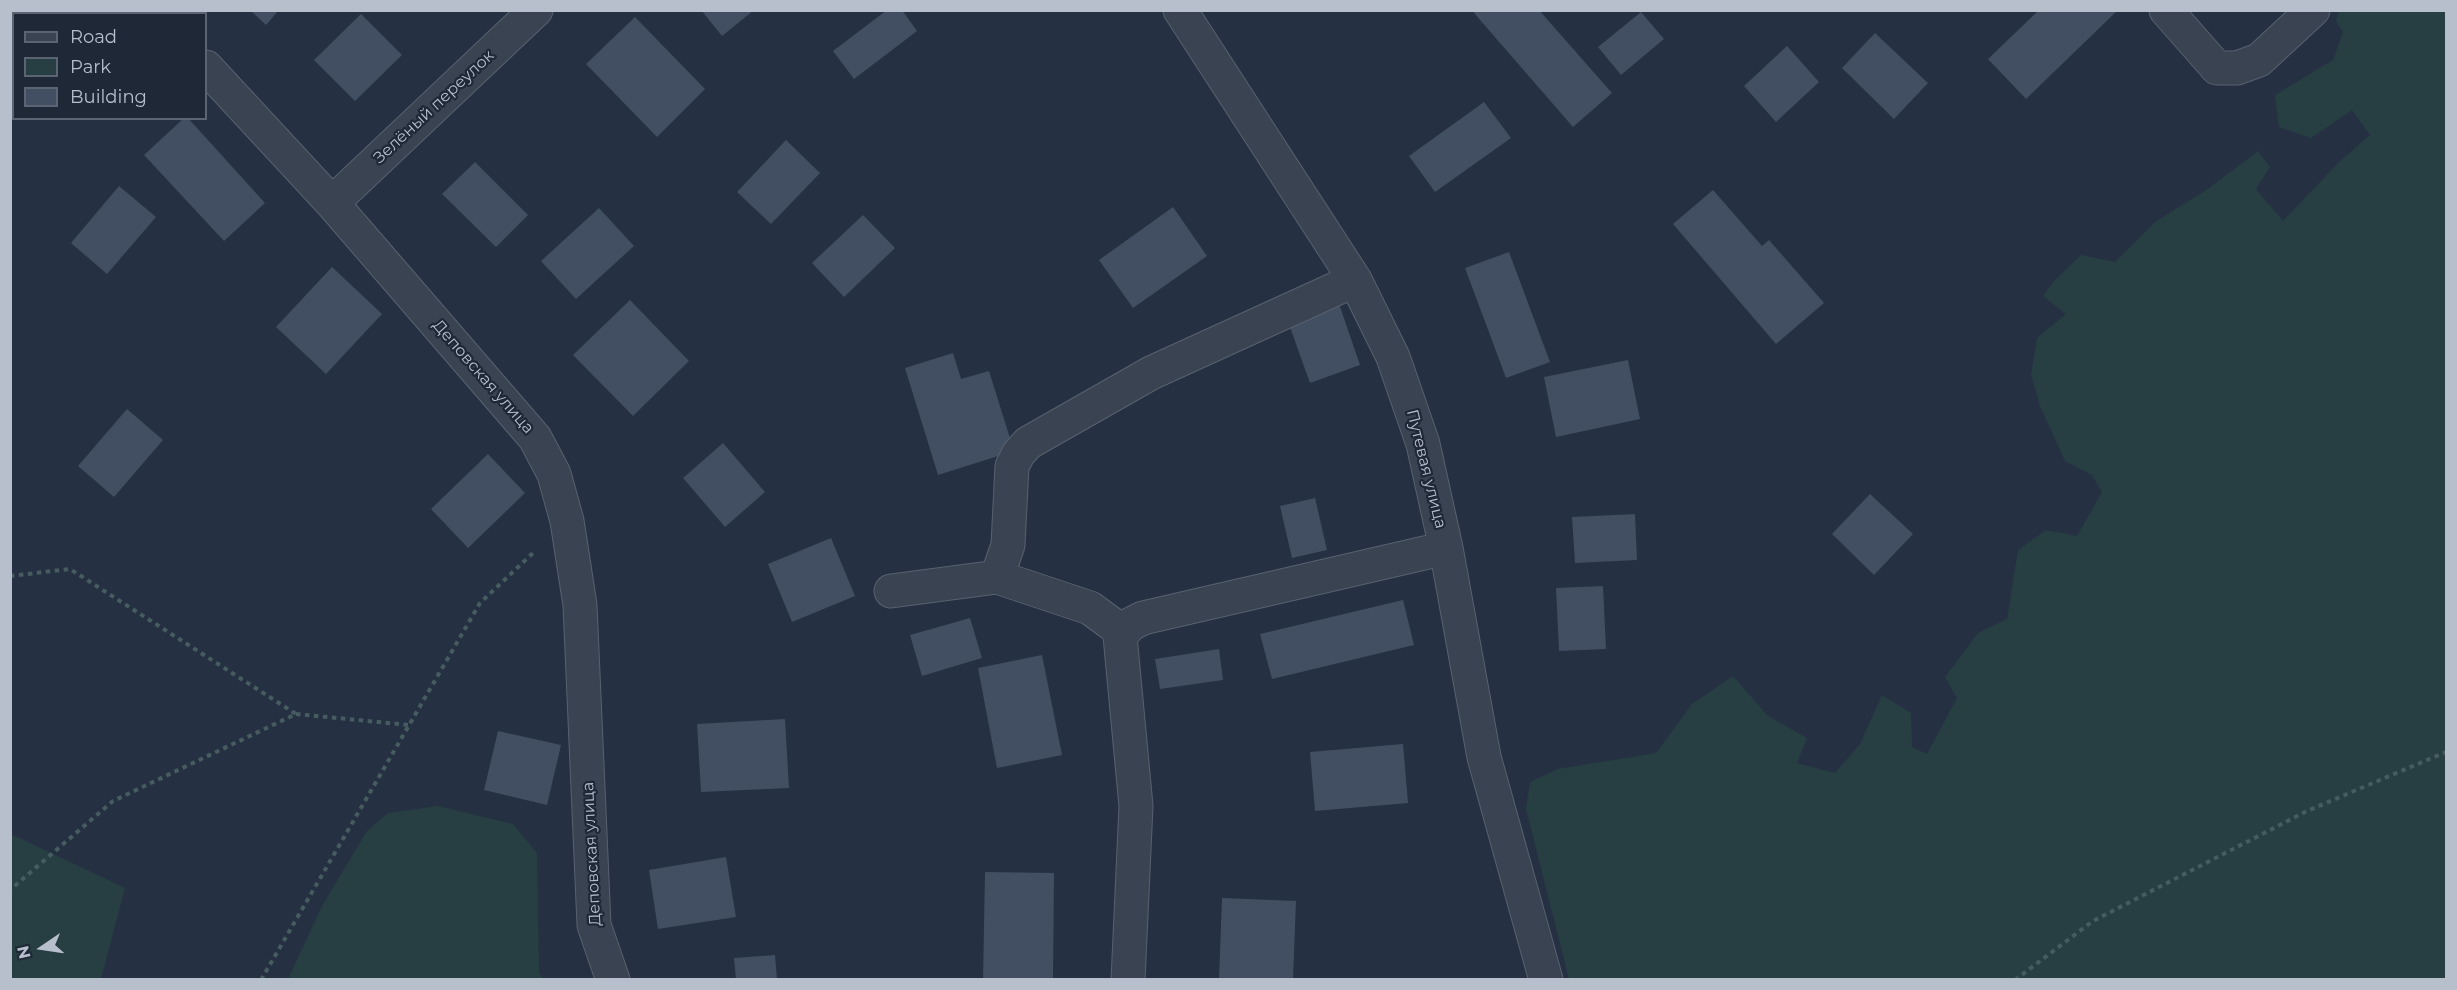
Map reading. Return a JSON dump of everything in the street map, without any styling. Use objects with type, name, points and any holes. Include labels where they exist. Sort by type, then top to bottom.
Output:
[{"type":"street","name":"Зелёный переулок","points":[[332,202],[536,10]]},
{"type":"street","name":"Путевая улица","points":[[1180,10],[1355,280],[1393,357],[1423,444],[1446,548],[1484,757],[1546,980]]},
{"type":"street","points":[[2166,10],[2217,68],[2237,68],[2259,60],[2313,10]]},
{"type":"street","name":"Деповская улица","points":[[207,68],[332,202],[536,438],[554,474],[567,521],[580,605],[594,925],[612,980]]},
{"type":"street","points":[[997,577],[1008,545],[1012,466],[1028,443],[1151,373],[1355,280]]},
{"type":"street","points":[[1120,636],[1131,624],[1143,618],[1446,548]]},
{"type":"street","points":[[891,591],[997,577],[1090,608],[1110,621],[1120,636],[1137,806],[1128,980]]},
{"type":"path","points":[[261,980],[480,603],[567,521]]},
{"type":"path","points":[[10,576],[70,568],[296,714],[410,725]]},
{"type":"path","points":[[10,890],[113,801],[296,714]]},
{"type":"path","points":[[2015,980],[2093,921],[2307,811],[2446,752]]},
{"type":"green space","points":[[2339,11],[2446,11],[2446,979],[1569,979],[1526,809],[1530,782],[1558,769],[1656,753],[1692,704],[1733,676],[1768,716],[1807,738],[1797,763],[1835,773],[1860,744],[1882,695],[1911,713],[1912,747],[1927,754],[1957,698],[1945,677],[1978,633],[2007,619],[2018,550],[2046,530],[2077,536],[2102,492],[2092,475],[2065,461],[2040,406],[2031,375],[2037,338],[2066,314],[2043,296],[2054,281],[2081,255],[2115,262],[2155,222],[2208,189],[2258,151],[2270,167],[2256,189],[2283,221],[2340,161],[2370,135],[2352,110],[2311,138],[2279,127],[2275,95],[2333,60],[2343,32],[2336,21]]},
{"type":"green space","points":[[438,806],[513,824],[537,853],[539,973],[544,979],[288,979],[322,906],[367,831],[388,813]]},
{"type":"green space","points":[[11,834],[125,888],[101,979],[11,979]]},
{"type":"building","points":[[10,10],[64,10],[62,12],[12,12],[12,52],[10,50]]},
{"type":"building","points":[[250,10],[279,10],[266,25]]},
{"type":"building","points":[[701,10],[754,10],[722,36]]},
{"type":"building","points":[[887,10],[902,10],[917,31],[854,79],[833,51]]},
{"type":"building","points":[[1477,10],[1539,10],[1612,93],[1573,127],[1474,13]]},
{"type":"building","points":[[2039,10],[2118,10],[2026,99],[1988,59]]},
{"type":"building","points":[[1641,12],[1664,39],[1621,75],[1598,47]]},
{"type":"building","points":[[361,14],[402,55],[355,101],[314,60]]},
{"type":"building","points":[[635,17],[705,89],[657,137],[586,64]]},
{"type":"building","points":[[1875,33],[1928,83],[1894,119],[1842,68]]},
{"type":"building","points":[[1787,46],[1819,82],[1776,122],[1744,86]]},
{"type":"building","points":[[1484,102],[1511,138],[1435,192],[1409,156]]},
{"type":"building","points":[[182,120],[190,120],[265,203],[224,241],[144,155]]},
{"type":"building","points":[[786,140],[820,173],[771,224],[737,192]]},
{"type":"building","points":[[475,162],[528,215],[496,247],[442,194]]},
{"type":"building","points":[[119,186],[156,217],[107,274],[71,243]]},
{"type":"building","points":[[1713,190],[1762,246],[1769,240],[1824,303],[1776,344],[1673,224]]},
{"type":"building","points":[[1173,207],[1207,256],[1133,308],[1099,260]]},
{"type":"building","points":[[599,208],[634,246],[576,299],[541,261]]},
{"type":"building","points":[[863,215],[895,248],[844,297],[812,263]]},
{"type":"building","points":[[1509,252],[1550,362],[1506,378],[1465,268]]},
{"type":"building","points":[[332,267],[382,314],[326,374],[276,327]]},
{"type":"building","points":[[1337,298],[1360,365],[1310,383],[1286,316]]},
{"type":"building","points":[[630,300],[689,361],[633,416],[573,355]]},
{"type":"building","points":[[953,353],[961,379],[989,371],[1014,451],[938,475],[905,368]]},
{"type":"building","points":[[1628,360],[1640,419],[1556,437],[1544,377]]},
{"type":"building","points":[[127,409],[163,440],[114,497],[78,466]]},
{"type":"building","points":[[723,443],[765,492],[725,527],[683,478]]},
{"type":"building","points":[[488,454],[525,493],[468,548],[431,509]]},
{"type":"building","points":[[1870,494],[1913,534],[1874,575],[1832,534]]},
{"type":"building","points":[[1315,498],[1327,550],[1292,558],[1280,506]]},
{"type":"building","points":[[1635,514],[1637,560],[1575,563],[1572,517]]},
{"type":"building","points":[[831,538],[855,596],[792,622],[768,564]]},
{"type":"building","points":[[1603,586],[1606,649],[1559,651],[1556,588]]},
{"type":"building","points":[[1403,600],[1414,645],[1272,679],[1260,634]]},
{"type":"building","points":[[970,618],[982,658],[922,676],[910,635]]},
{"type":"building","points":[[1219,649],[1223,680],[1160,689],[1155,659]]},
{"type":"building","points":[[1042,655],[1062,755],[997,768],[978,668]]},
{"type":"building","points":[[785,719],[789,788],[701,792],[697,724]]},
{"type":"building","points":[[498,731],[561,745],[547,805],[484,790]]},
{"type":"building","points":[[1403,744],[1408,803],[1315,811],[1310,752]]},
{"type":"building","points":[[726,857],[736,917],[658,929],[649,870]]},
{"type":"building","points":[[985,872],[1054,873],[1053,980],[983,980]]},
{"type":"building","points":[[1222,898],[1296,901],[1293,980],[1219,980]]},
{"type":"building","points":[[775,955],[777,980],[736,980],[734,958]]}]
